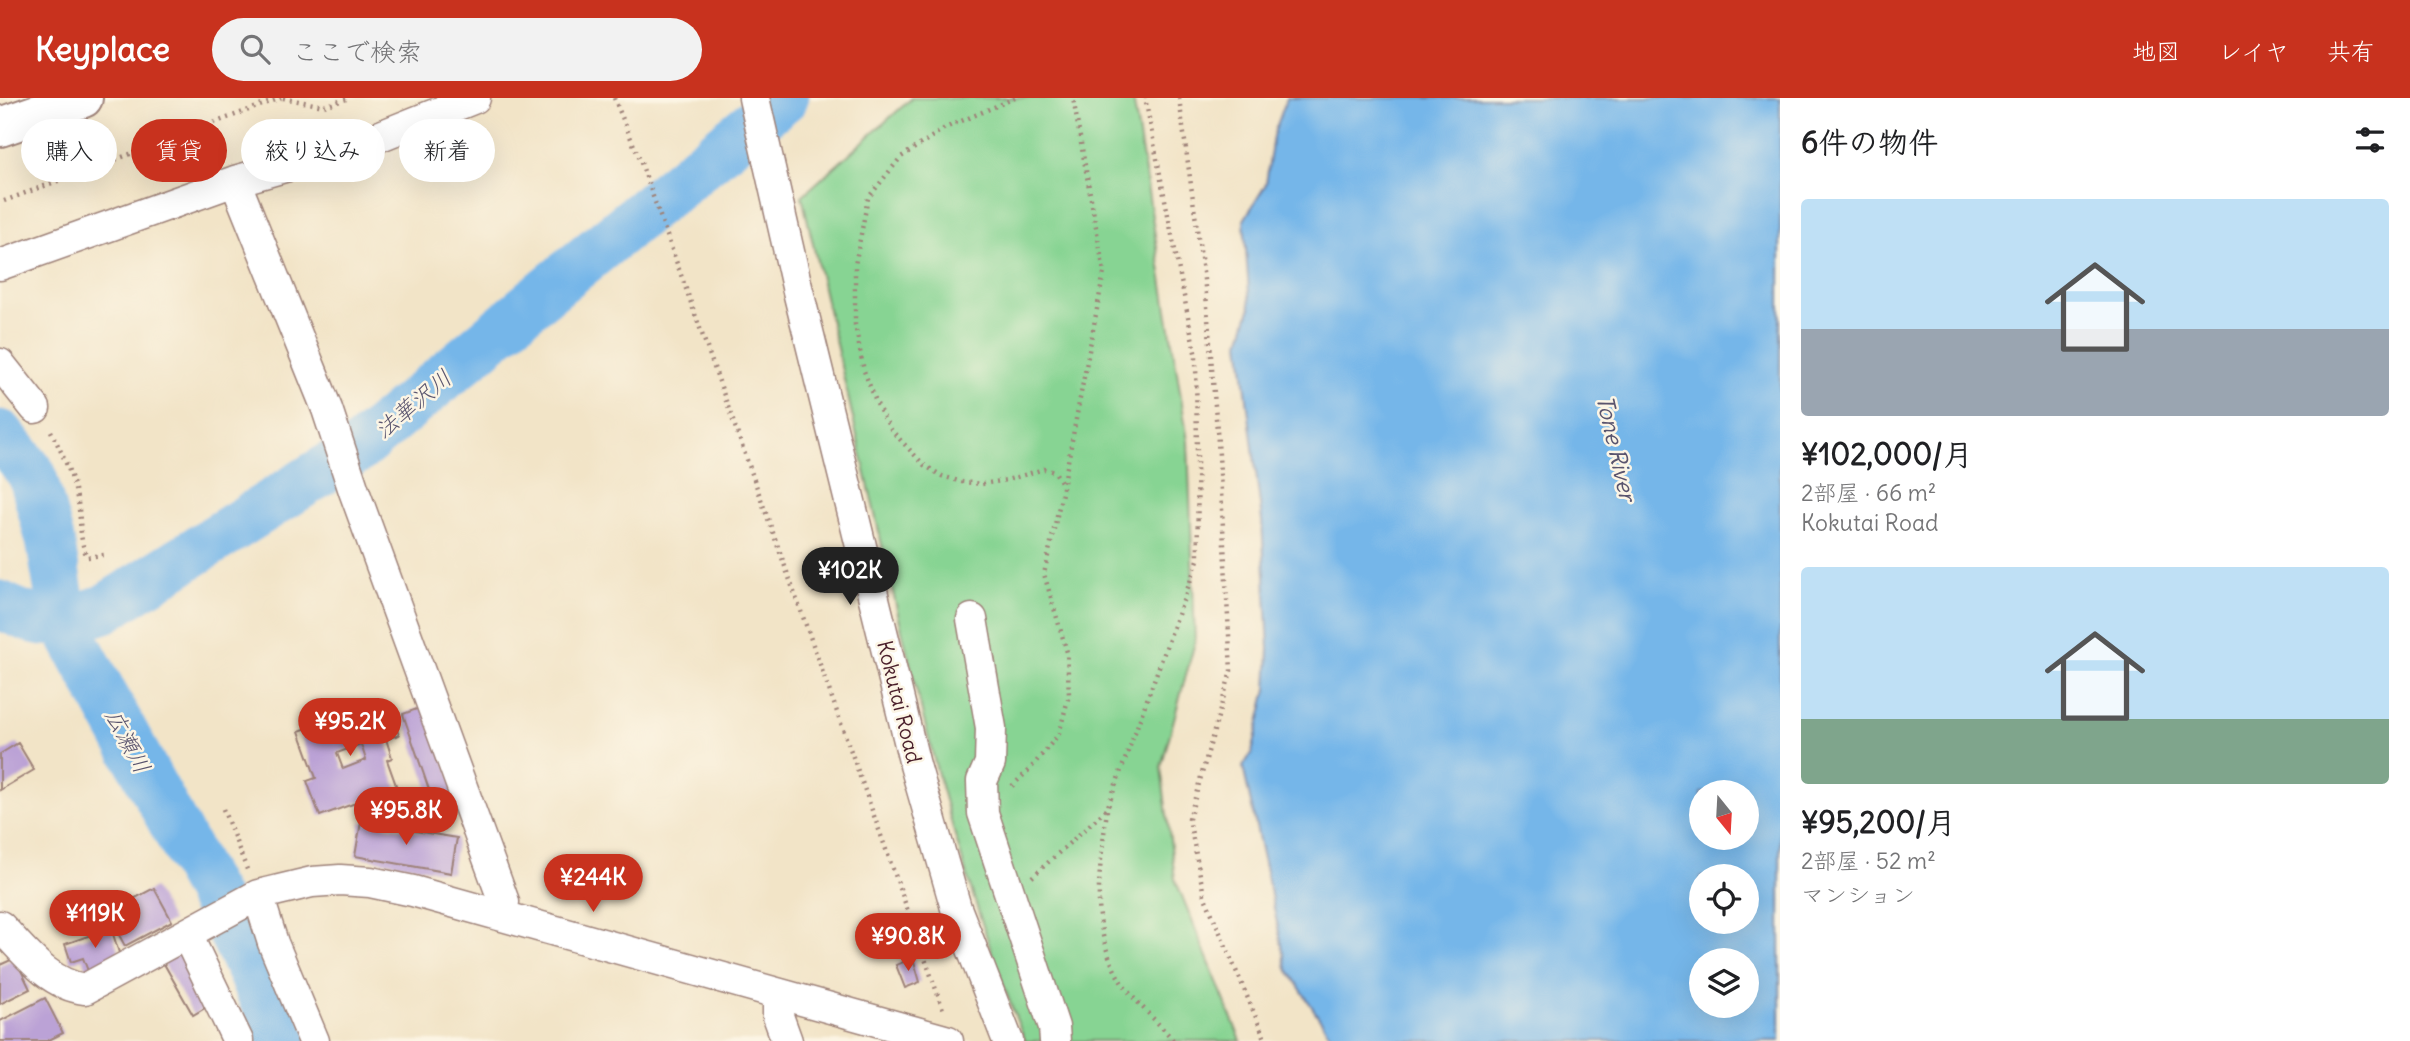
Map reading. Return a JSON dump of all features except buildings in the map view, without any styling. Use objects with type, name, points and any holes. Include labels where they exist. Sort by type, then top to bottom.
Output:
[{"type":"highway","points":[[0,127],[83,98]]},
{"type":"street","points":[[0,265],[235,181],[348,149],[475,98]]},
{"type":"street","name":"Kokutai Road","points":[[754,98],[935,841],[956,908],[1005,1040]]},
{"type":"street","points":[[235,181],[328,416],[504,902],[500,914]]},
{"type":"street","points":[[0,364],[35,408]]},
{"type":"street","points":[[972,619],[991,728],[990,763],[982,781],[983,813],[1054,1027],[1055,1041]]},
{"type":"street","points":[[0,926],[54,978],[71,987],[85,989],[249,900],[312,882],[370,882],[500,914],[778,994],[946,1027]]},
{"type":"street","points":[[249,900],[272,943],[314,1041]]},
{"type":"street","points":[[191,933],[238,1041]]},
{"type":"street","points":[[778,994],[778,1016],[787,1041]]},
{"type":"path","points":[[4,201],[282,98],[324,106],[350,98]]},
{"type":"path","points":[[614,98],[645,175],[946,1027]]},
{"type":"path","points":[[1015,98],[944,128],[901,157],[868,198],[855,265],[855,325],[864,371],[879,409],[892,431],[923,465],[952,479],[982,484],[1044,469],[1055,472],[1063,485]]},
{"type":"path","points":[[983,813],[1030,769],[1059,734],[1069,695],[1067,652],[1044,575],[1104,272],[1073,98]]},
{"type":"path","points":[[1144,98],[1196,357],[1198,560],[1107,809],[1098,897],[1101,934],[1121,981],[1174,1041]]},
{"type":"path","points":[[1180,98],[1206,294],[1219,455],[1231,671],[1189,819],[1203,895],[1266,1041]]},
{"type":"path","points":[[35,408],[51,431],[71,475],[81,517],[81,542],[87,557],[104,555]]},
{"type":"path","points":[[223,809],[249,900]]},
{"type":"path","points":[[1010,895],[1107,809]]},
{"type":"green space","points":[[912,98],[1133,98],[1188,441],[1195,642],[1161,767],[1175,879],[1241,1041],[1025,1041],[1002,982],[963,863],[929,742],[802,196]]},
{"type":"water","name":"Tone River","points":[[1287,98],[1780,98],[1780,1041],[1334,1041],[1287,968],[1243,767],[1252,752],[1267,689],[1269,649],[1262,521],[1240,342],[1250,309],[1244,220],[1266,184],[1273,136]]},
{"type":"waterway","name":"法華沢川","points":[[0,605],[30,618],[52,622],[104,609],[358,449],[784,98]]},
{"type":"waterway","name":"広瀬川","points":[[0,434],[32,474],[50,540],[64,622],[235,938],[283,1041]]}]
